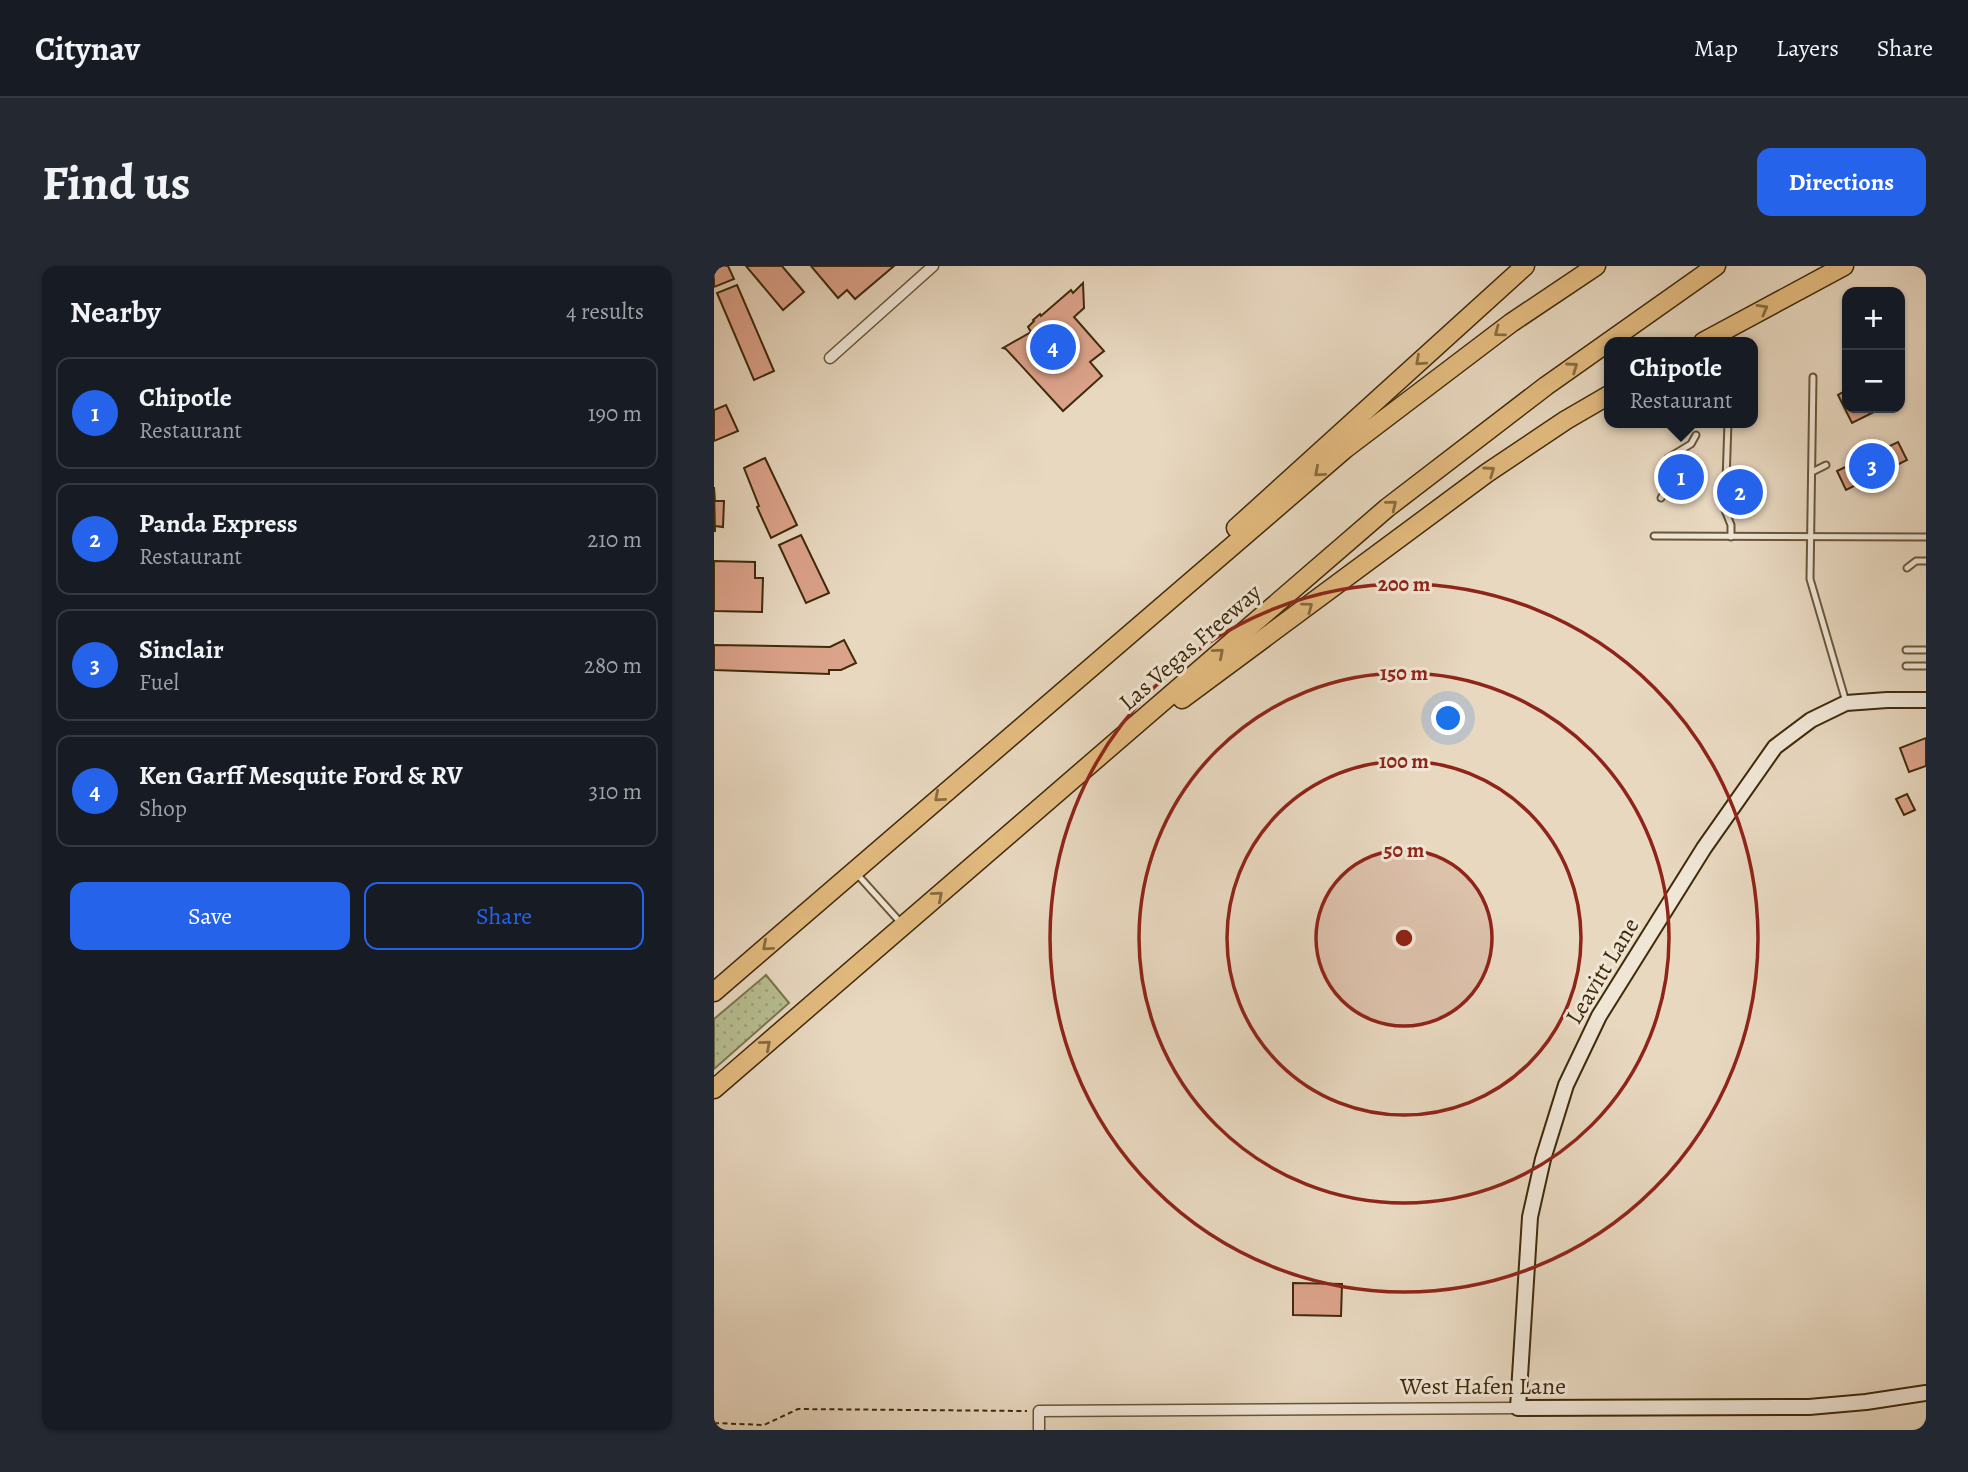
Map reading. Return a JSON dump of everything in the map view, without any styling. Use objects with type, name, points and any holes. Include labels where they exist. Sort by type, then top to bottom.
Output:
[{"type":"highway","points":[[990,752],[1525,266]]},
{"type":"highway","name":"Las Vegas Freeway","points":[[714,992],[1345,449],[1511,323],[1596,266]]},
{"type":"highway","name":"Las Vegas Freeway","points":[[1615,337],[1716,266]]},
{"type":"highway","points":[[1712,337],[1844,266]]},
{"type":"highway","name":"Las Vegas Freeway","points":[[714,1089],[1387,508],[1604,345]]},
{"type":"highway","points":[[1075,778],[1487,473],[1604,398]]},
{"type":"main road","name":"Leavitt Lane","points":[[1518,1408],[1530,1217],[1543,1158],[1566,1085],[1599,1016],[1704,848],[1775,747],[1811,720],[1846,703],[1926,701]]},
{"type":"main road","name":"West Hafen Lane","points":[[1518,1408],[1809,1407],[1926,1393]]},
{"type":"street","points":[[830,358],[933,266]]},
{"type":"street","name":"West Hafen Lane","points":[[1039,1411],[1518,1408]]},
{"type":"street","points":[[1039,1411],[1039,1430]]},
{"type":"lane","points":[[1813,377],[1810,579],[1846,703]]},
{"type":"lane","points":[[1728,428],[1725,510],[1731,525],[1731,537]]},
{"type":"lane","points":[[1661,498],[1665,492],[1668,457],[1691,444],[1696,435]]},
{"type":"lane","points":[[1812,472],[1826,465]]},
{"type":"lane","points":[[1654,537],[1926,537]]},
{"type":"lane","points":[[1908,568],[1916,561],[1926,561]]},
{"type":"lane","points":[[1906,650],[1926,650]]},
{"type":"lane","points":[[1906,666],[1926,666]]},
{"type":"lane","points":[[854,870],[904,926]]},
{"type":"path","points":[[714,1423],[764,1425],[798,1409],[1039,1411]]},
{"type":"green space","points":[[766,975],[789,1003],[714,1069],[714,1019]]},
{"type":"building","points":[[714,266],[728,266],[734,279],[714,287]]},
{"type":"building","points":[[746,266],[782,266],[804,292],[783,310]]},
{"type":"building","points":[[811,266],[894,266],[855,299],[847,290],[838,298]]},
{"type":"building","points":[[1083,283],[1084,308],[1074,317],[1104,351],[1090,362],[1102,376],[1063,411],[1003,348],[1031,332],[1028,327],[1033,320]]},
{"type":"building","points":[[737,285],[774,371],[754,380],[717,293]]},
{"type":"building","points":[[726,405],[738,431],[714,441],[714,410]]},
{"type":"building","points":[[1847,413],[1872,413],[1852,423]]},
{"type":"building","points":[[1898,442],[1907,460],[1846,490],[1837,471]]},
{"type":"building","points":[[765,458],[797,525],[771,538],[744,468]]},
{"type":"building","points":[[1672,459],[1691,459],[1691,495],[1671,494]]},
{"type":"building","points":[[1751,477],[1751,510],[1728,510],[1728,478]]},
{"type":"building","points":[[714,487],[715,501],[724,501],[723,527],[715,526],[715,532]]},
{"type":"building","points":[[801,535],[829,593],[806,603],[779,545]]},
{"type":"building","points":[[714,561],[755,562],[755,578],[763,578],[762,612],[714,611]]},
{"type":"building","points":[[844,640],[856,663],[841,670],[829,670],[829,674],[714,670],[714,645],[830,647]]},
{"type":"building","points":[[1926,738],[1926,766],[1909,772],[1900,748]]},
{"type":"building","points":[[1907,794],[1915,810],[1904,815],[1896,799]]},
{"type":"building","points":[[1293,1283],[1342,1284],[1341,1316],[1293,1315]]},
{"type":"place","name":"Ken Garff Mesquite Ford & RV","points":[[1053,347]]},
{"type":"place","name":"Sinclair","points":[[1872,466]]},
{"type":"place","name":"Chipotle","points":[[1681,477]]},
{"type":"place","name":"Panda Express","points":[[1740,492]]}]
